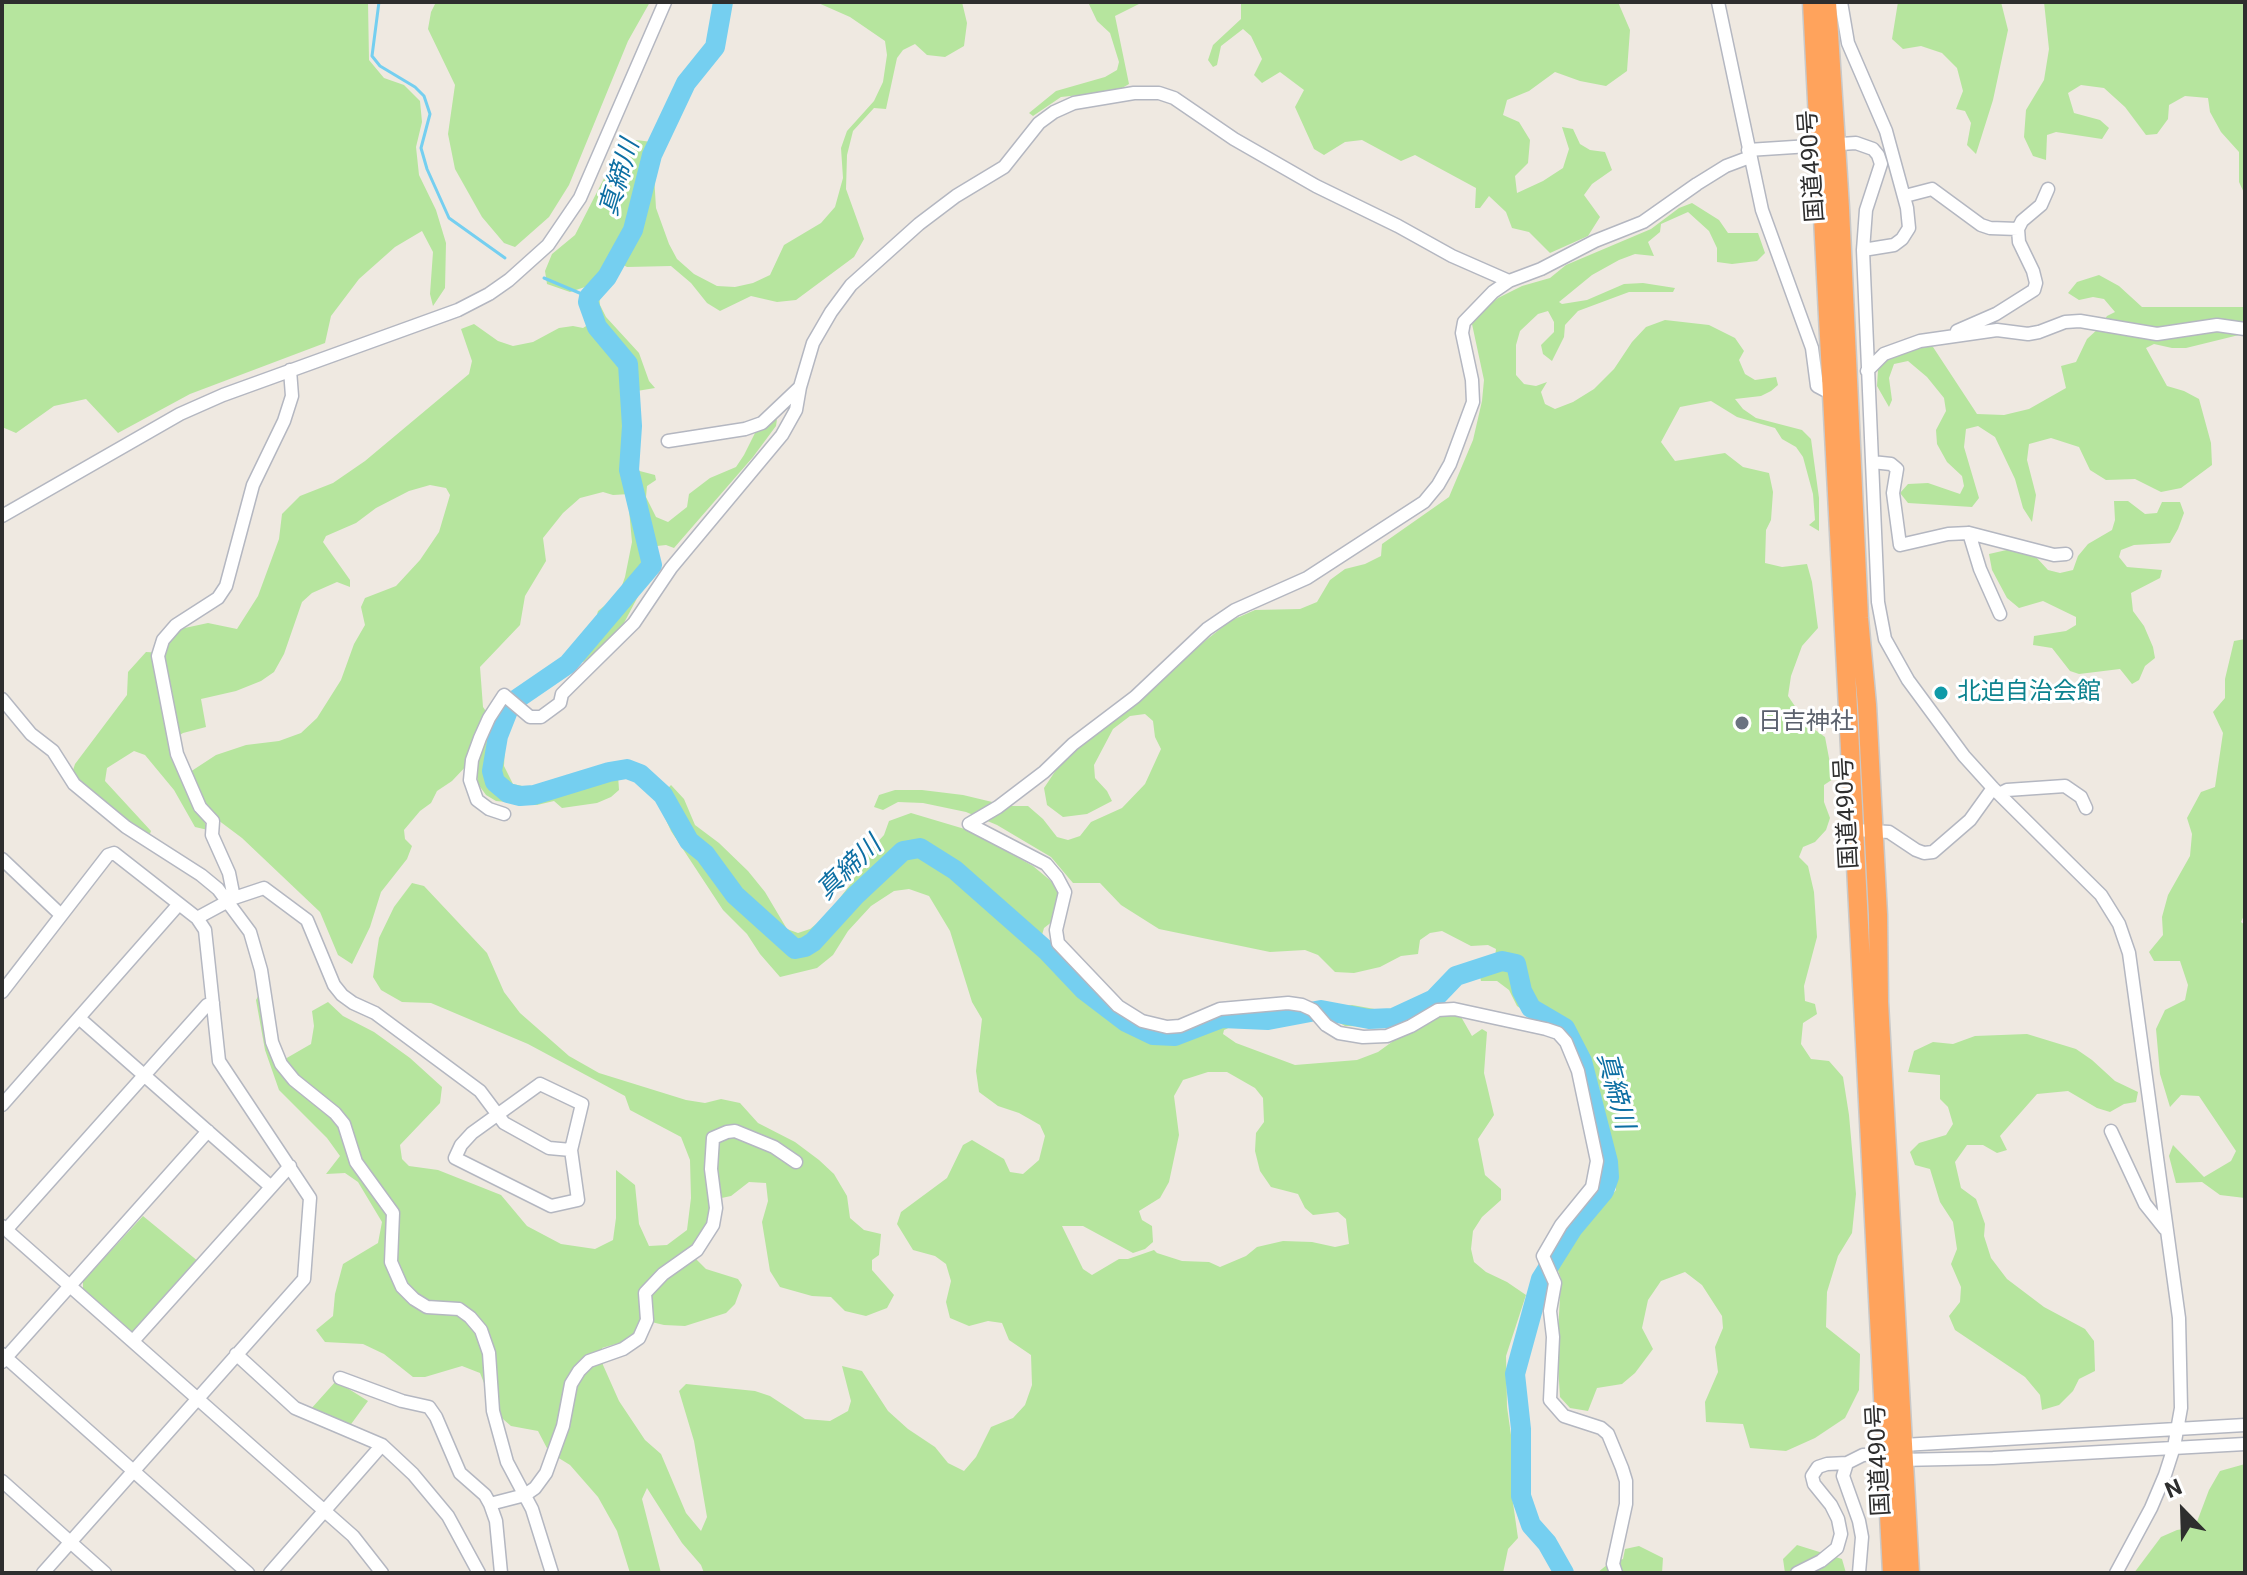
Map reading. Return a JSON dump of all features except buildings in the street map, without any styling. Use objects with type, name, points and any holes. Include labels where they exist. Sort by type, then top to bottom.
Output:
[{"type":"highway","name":"国道490号","points":[[1812,2],[1828,144],[1867,705],[1864,830],[1885,1454],[1892,1573]]},
{"type":"highway","name":"国道490号","points":[[1827,2],[1834,395],[1879,1002],[1910,1573]]},
{"type":"street","points":[[2,516],[180,414],[290,370],[458,310],[489,294],[532,262],[555,236],[580,198],[665,2]]},
{"type":"street","points":[[1718,2],[1749,153],[1771,239],[1812,348],[1817,386],[1834,395]]},
{"type":"street","points":[[1841,2],[1848,43],[1886,131],[1905,196],[1909,228],[1894,245],[1863,250]]},
{"type":"street","points":[[504,814],[489,809],[477,800],[470,780],[472,760],[480,738],[504,695],[530,717],[541,717],[560,703],[562,694],[634,623],[671,568],[782,435],[796,410],[813,343],[851,285],[872,264],[956,196],[1004,167],[1039,123],[1054,112],[1074,103],[1101,98],[1159,93],[1174,98],[1234,139],[1316,186],[1452,256],[1509,281]]},
{"type":"street","points":[[1616,1573],[1613,1564],[1626,1504],[1626,1481],[1622,1468],[1608,1434],[1601,1428],[1564,1416],[1550,1400],[1553,1337],[1550,1311],[1555,1283],[1543,1256],[1561,1225],[1592,1187],[1597,1161],[1578,1071],[1566,1042],[1558,1033],[1454,1009],[1438,1010],[1387,1036],[1363,1037],[1339,1033],[1302,1005],[1288,1003],[1220,1009],[1180,1026],[1155,1026],[1130,1016],[1091,980],[1058,943],[1056,930],[1065,892],[1046,864],[969,824],[998,807],[1044,772],[1073,744],[1135,697],[1207,629],[1235,610],[1307,578],[1424,502],[1450,464],[1473,402],[1472,380],[1462,333],[1464,322],[1493,292],[1509,281],[1643,222],[1749,153],[1828,144],[1865,145],[1873,149],[1881,164],[1866,210],[1863,250],[1878,602],[1885,639],[1933,716],[1996,791],[2101,895],[2119,924],[2129,953],[2180,1330],[2181,1408],[2174,1447],[2151,1508],[2116,1573]]},
{"type":"street","points":[[1905,196],[1932,189],[1981,225],[2018,229]]},
{"type":"street","points":[[1947,336],[1996,314],[2034,290],[2036,283],[2019,242],[2018,229],[2022,221],[2041,205],[2048,189]]},
{"type":"street","points":[[1867,371],[1884,354],[1900,347],[1947,336],[1997,330],[2028,334],[2065,322],[2080,321],[2157,334],[2217,325],[2245,329]]},
{"type":"street","points":[[231,900],[229,873],[212,835],[213,821],[200,807],[177,754],[158,656],[163,640],[176,625],[205,609],[226,586],[253,485],[284,421],[292,396],[290,370]]},
{"type":"street","points":[[668,441],[745,429],[762,423],[800,387]]},
{"type":"street","points":[[1872,462],[1891,464],[1897,469],[1893,493],[1900,545],[1948,534],[1969,533],[2054,555],[2066,554]]},
{"type":"street","points":[[1969,533],[1980,569],[2000,614]]},
{"type":"street","points":[[2,699],[31,734],[53,751],[74,784],[126,827],[201,875],[231,900],[255,945],[268,1023],[281,1064],[294,1080],[344,1124],[356,1162],[393,1213],[391,1262],[402,1287],[427,1307],[459,1309],[481,1330],[489,1353],[493,1411],[507,1462],[525,1495],[552,1573]]},
{"type":"street","points":[[1864,830],[1900,837],[1924,853],[1933,852],[1970,820],[1996,791],[2065,786],[2081,797],[2086,808]]},
{"type":"street","points":[[2,992],[108,855],[114,853],[197,918],[205,930],[219,1061],[310,1198],[304,1279],[43,1573]]},
{"type":"street","points":[[2,859],[61,915]]},
{"type":"street","points":[[197,918],[231,900],[264,888],[307,920],[334,985],[342,995],[375,1013],[473,1084],[504,1123],[549,1148],[571,1150]]},
{"type":"street","points":[[2,1105],[179,904]]},
{"type":"street","points":[[213,1003],[207,1005],[4,1228],[353,1536],[382,1573]]},
{"type":"street","points":[[79,1018],[270,1186]]},
{"type":"street","points":[[540,1084],[582,1104],[571,1150],[578,1200],[551,1206],[455,1158],[472,1133],[498,1115],[540,1084]]},
{"type":"street","points":[[208,1131],[3,1358],[248,1573]]},
{"type":"street","points":[[490,1504],[525,1495],[535,1488],[546,1473],[563,1426],[571,1384],[579,1371],[589,1361],[623,1349],[639,1338],[647,1320],[645,1293],[663,1274],[697,1250],[713,1225],[716,1208],[711,1169],[713,1138],[735,1131],[774,1147],[796,1162]]},
{"type":"street","points":[[2111,1131],[2145,1204],[2167,1232]]},
{"type":"street","points":[[133,1341],[290,1166]]},
{"type":"street","points":[[236,1354],[295,1408],[382,1445],[413,1474],[448,1516],[479,1573]]},
{"type":"street","points":[[340,1378],[402,1401],[429,1407],[460,1473],[485,1495],[490,1504],[496,1521],[501,1573]]},
{"type":"street","points":[[1904,1453],[2245,1425]]},
{"type":"street","points":[[1797,1573],[1821,1561],[1837,1548],[1841,1534],[1831,1505],[1819,1493],[1812,1476],[1818,1467],[1847,1463],[1863,1455],[2245,1444]]},
{"type":"street","points":[[270,1573],[382,1445]]},
{"type":"street","points":[[1847,1463],[1843,1476],[1862,1537],[1859,1573]]},
{"type":"street","points":[[4,1486],[105,1573]]},
{"type":"green space","points":[[2,2],[368,2],[369,60],[384,78],[404,85],[420,101],[422,122],[416,147],[419,175],[436,210],[446,243],[445,288],[433,306],[430,294],[433,252],[422,231],[395,247],[359,279],[331,316],[325,343],[190,394],[118,433],[86,399],[54,406],[16,433],[2,427]]},
{"type":"green space","points":[[436,2],[650,2],[628,41],[569,185],[549,217],[515,247],[504,243],[482,217],[455,169],[448,134],[455,85],[428,29]]},
{"type":"green space","points":[[816,2],[962,2],[967,23],[964,46],[945,57],[927,55],[915,44],[903,50],[897,58],[886,109],[874,108],[853,131],[847,155],[846,189],[864,239],[854,257],[796,300],[777,302],[751,296],[720,311],[707,303],[691,283],[671,266],[627,267],[612,259],[594,284],[570,292],[547,284],[545,271],[552,254],[575,235],[617,153],[636,140],[652,142],[656,208],[677,259],[694,274],[717,286],[735,287],[770,275],[784,245],[821,223],[835,207],[843,178],[841,148],[847,131],[874,101],[883,82],[887,55],[885,41],[850,17]]},
{"type":"green space","points":[[1088,2],[1143,2],[1115,16],[1129,84],[1117,91],[1061,97],[1033,116],[1029,113],[1056,91],[1105,77],[1117,70],[1119,62],[1110,33],[1097,21]]},
{"type":"green space","points":[[1241,2],[1618,2],[1630,30],[1627,71],[1606,86],[1555,72],[1529,91],[1507,100],[1503,115],[1519,122],[1530,140],[1528,163],[1515,176],[1517,193],[1563,168],[1569,149],[1562,127],[1573,129],[1580,144],[1590,150],[1605,152],[1612,170],[1592,184],[1584,195],[1600,217],[1588,236],[1550,253],[1529,232],[1512,228],[1506,212],[1489,196],[1480,208],[1475,208],[1476,188],[1415,155],[1401,161],[1362,140],[1345,142],[1324,155],[1314,149],[1295,107],[1304,90],[1280,72],[1262,83],[1254,75],[1262,59],[1251,36],[1243,29],[1221,46],[1217,65],[1213,67],[1208,60],[1213,45],[1241,19]]},
{"type":"green space","points":[[1898,2],[2001,2],[2008,30],[1993,100],[1976,154],[1967,145],[1971,123],[1965,111],[1956,109],[1963,91],[1957,68],[1942,53],[1921,46],[1903,49],[1892,39]]},
{"type":"green space","points":[[2044,2],[2245,2],[2245,195],[2239,182],[2239,152],[2221,132],[2210,112],[2208,98],[2185,96],[2169,105],[2168,119],[2157,134],[2146,135],[2125,107],[2104,88],[2081,85],[2068,93],[2074,113],[2100,120],[2109,128],[2102,139],[2056,132],[2047,135],[2046,160],[2033,156],[2024,137],[2026,110],[2044,80],[2049,49]]},
{"type":"green space","points":[[1692,203],[1719,220],[1728,233],[1758,233],[1765,253],[1757,261],[1717,262],[1717,248],[1709,231],[1688,212],[1661,224],[1660,232],[1648,242],[1654,256],[1635,254],[1619,260],[1592,275],[1559,302],[1587,300],[1624,284],[1643,283],[1675,288],[1673,292],[1629,292],[1578,311],[1565,325],[1564,337],[1552,361],[1543,354],[1541,345],[1554,332],[1554,322],[1548,311],[1538,314],[1520,331],[1516,345],[1516,375],[1524,384],[1536,386],[1547,382],[1541,392],[1545,404],[1555,409],[1594,389],[1614,369],[1646,327],[1665,320],[1709,325],[1735,338],[1744,351],[1739,360],[1745,374],[1755,380],[1776,377],[1778,385],[1771,391],[1761,396],[1735,399],[1743,409],[1756,418],[1802,430],[1811,439],[1819,498],[1819,531],[1809,525],[1815,520],[1813,494],[1803,457],[1796,447],[1782,439],[1775,428],[1737,417],[1711,401],[1680,407],[1661,442],[1675,461],[1725,453],[1743,467],[1769,473],[1773,492],[1771,520],[1766,530],[1765,563],[1782,567],[1807,564],[1818,628],[1802,646],[1791,676],[1788,696],[1807,724],[1825,737],[1833,779],[1824,785],[1824,802],[1830,818],[1826,830],[1815,842],[1803,847],[1799,857],[1808,866],[1814,892],[1817,937],[1804,986],[1805,1001],[1815,1004],[1817,1014],[1803,1023],[1801,1044],[1811,1059],[1829,1061],[1843,1077],[1856,1194],[1852,1233],[1838,1256],[1827,1292],[1826,1327],[1860,1354],[1859,1390],[1845,1418],[1815,1438],[1786,1451],[1750,1448],[1743,1424],[1706,1422],[1705,1402],[1718,1372],[1715,1347],[1723,1328],[1722,1316],[1702,1285],[1685,1272],[1661,1281],[1648,1300],[1642,1328],[1653,1349],[1635,1373],[1622,1384],[1597,1388],[1588,1411],[1570,1408],[1560,1397],[1557,1350],[1561,1279],[1556,1265],[1616,1190],[1613,1159],[1599,1088],[1576,1032],[1556,1016],[1531,1015],[1517,1006],[1509,990],[1497,981],[1481,981],[1479,972],[1494,966],[1496,949],[1488,945],[1471,946],[1442,931],[1430,933],[1420,940],[1418,954],[1401,956],[1380,967],[1354,973],[1335,972],[1318,955],[1305,950],[1270,952],[1159,929],[1121,905],[1100,883],[1073,883],[1051,857],[997,825],[966,812],[923,803],[898,802],[883,810],[874,807],[879,795],[895,790],[922,790],[963,795],[1009,806],[1028,806],[1057,837],[1068,840],[1080,836],[1091,822],[1122,808],[1145,784],[1161,749],[1155,737],[1153,721],[1145,714],[1130,716],[1113,729],[1094,765],[1095,778],[1112,801],[1087,814],[1063,817],[1047,805],[1044,788],[1062,761],[1143,698],[1165,673],[1230,621],[1255,610],[1300,609],[1317,602],[1330,580],[1345,569],[1381,556],[1382,544],[1449,497],[1473,440],[1482,401],[1484,380],[1472,324],[1480,313],[1498,298],[1522,286],[1550,278],[1566,265],[1651,229],[1679,208]]},
{"type":"green space","points":[[2099,275],[2119,286],[2142,307],[2245,307],[2243,334],[2186,348],[2154,344],[2146,348],[2167,386],[2199,399],[2211,443],[2212,465],[2181,488],[2161,492],[2135,479],[2106,480],[2090,470],[2079,447],[2051,438],[2029,444],[2027,460],[2036,495],[2032,522],[2023,508],[2015,479],[1995,437],[1978,426],[1966,429],[1964,447],[1979,498],[1972,507],[1908,503],[1900,493],[1908,484],[1928,483],[1960,494],[1964,486],[1962,476],[1947,462],[1937,444],[1936,430],[1946,411],[1944,398],[1927,377],[1908,361],[1894,364],[1889,378],[1892,400],[1889,407],[1877,386],[1878,370],[1887,357],[1922,346],[1933,347],[1977,414],[2004,415],[2029,409],[2066,388],[2061,366],[2076,362],[2087,339],[2107,316],[2115,312],[2104,299],[2093,297],[2079,300],[2068,293],[2077,282]]},
{"type":"green space","points":[[599,292],[600,305],[606,317],[639,353],[649,381],[655,388],[637,391],[628,424],[632,469],[655,475],[656,480],[647,486],[646,497],[656,517],[668,522],[687,507],[689,494],[710,478],[736,467],[756,431],[777,419],[776,426],[753,457],[674,548],[657,546],[655,564],[624,623],[589,660],[580,663],[574,653],[594,625],[598,611],[619,594],[632,542],[630,494],[603,492],[580,498],[543,538],[546,561],[525,596],[520,625],[480,667],[483,707],[494,723],[506,723],[504,766],[513,784],[532,788],[618,775],[619,790],[597,803],[562,808],[554,801],[537,805],[496,801],[486,795],[478,784],[476,767],[469,763],[437,791],[431,803],[404,830],[405,839],[412,846],[407,859],[381,892],[370,927],[352,964],[338,955],[320,912],[242,838],[214,817],[202,802],[190,772],[216,755],[301,733],[317,718],[341,680],[354,644],[365,625],[361,607],[365,598],[396,586],[420,560],[439,532],[450,495],[446,488],[430,485],[409,491],[376,508],[356,523],[326,536],[323,542],[350,580],[350,587],[337,582],[312,593],[302,602],[284,654],[274,672],[236,691],[201,699],[206,727],[183,733],[169,742],[208,830],[195,827],[174,790],[145,755],[134,751],[107,768],[105,781],[151,831],[148,839],[71,776],[75,764],[127,695],[128,672],[146,652],[164,653],[165,640],[180,629],[208,623],[237,629],[258,596],[279,539],[282,514],[300,496],[333,483],[365,461],[469,374],[472,361],[461,329],[474,324],[498,341],[513,346],[533,342],[559,328],[583,328],[594,321],[592,307],[594,297]]},
{"type":"green space","points":[[2114,501],[2128,501],[2145,514],[2157,513],[2162,502],[2180,502],[2184,513],[2170,543],[2134,545],[2121,550],[2119,557],[2127,567],[2162,570],[2160,578],[2131,593],[2133,611],[2144,626],[2155,658],[2145,666],[2139,680],[2132,684],[2120,669],[2079,674],[2070,671],[2052,648],[2033,645],[2034,636],[2066,631],[2076,625],[2076,617],[2043,601],[2019,608],[2007,598],[1992,570],[1989,554],[2011,549],[2036,557],[2048,570],[2060,573],[2073,570],[2078,556],[2088,544],[2112,530]]},
{"type":"green space","points":[[2245,639],[2245,913],[2241,922],[2245,925],[2245,1198],[2220,1195],[2202,1182],[2176,1183],[2169,1156],[2173,1145],[2204,1177],[2231,1161],[2236,1151],[2199,1096],[2181,1095],[2170,1107],[2160,1074],[2156,1029],[2165,1010],[2185,1000],[2188,985],[2180,961],[2154,961],[2149,952],[2163,935],[2162,917],[2168,895],[2190,856],[2192,834],[2187,818],[2201,792],[2215,787],[2223,733],[2213,712],[2225,698],[2225,679],[2234,641]]},
{"type":"green space","points":[[671,785],[684,799],[695,825],[748,871],[787,929],[798,933],[810,929],[825,917],[853,881],[863,858],[884,835],[889,821],[911,813],[968,830],[1033,866],[1051,881],[1058,893],[1053,921],[1044,928],[1042,935],[1049,946],[1098,995],[1122,1025],[1157,1042],[1200,1036],[1226,1012],[1305,1009],[1314,1020],[1276,1026],[1233,1026],[1224,1030],[1223,1034],[1236,1043],[1295,1065],[1357,1060],[1378,1052],[1396,1039],[1396,1027],[1345,1026],[1328,1016],[1330,1008],[1352,1005],[1386,1011],[1441,1001],[1460,1015],[1472,1036],[1482,1029],[1487,1032],[1484,1073],[1494,1115],[1478,1139],[1485,1175],[1501,1189],[1501,1200],[1482,1217],[1473,1231],[1471,1249],[1474,1262],[1526,1295],[1506,1356],[1507,1407],[1513,1449],[1512,1496],[1518,1538],[1508,1549],[1503,1573],[704,1573],[647,1488],[642,1499],[661,1573],[630,1573],[617,1531],[598,1497],[570,1465],[549,1452],[538,1431],[511,1426],[496,1413],[480,1373],[462,1366],[425,1377],[413,1377],[384,1354],[363,1344],[325,1342],[316,1330],[333,1316],[343,1264],[378,1243],[382,1222],[358,1182],[345,1173],[326,1174],[340,1156],[327,1138],[279,1090],[265,1050],[256,1000],[260,993],[263,1010],[285,1059],[311,1044],[314,1026],[312,1011],[328,1002],[343,1016],[374,1032],[410,1058],[442,1087],[440,1103],[400,1145],[402,1159],[409,1166],[438,1170],[501,1195],[527,1226],[561,1244],[595,1249],[613,1240],[616,1170],[635,1185],[639,1224],[649,1246],[667,1245],[687,1230],[691,1198],[690,1160],[681,1137],[630,1110],[625,1096],[528,1044],[431,1003],[402,1002],[381,990],[373,977],[379,938],[394,907],[412,883],[424,886],[487,953],[504,992],[520,1013],[569,1056],[599,1073],[686,1100],[705,1103],[721,1099],[740,1103],[758,1123],[795,1142],[819,1160],[834,1174],[847,1196],[850,1218],[864,1230],[881,1234],[879,1255],[872,1260],[872,1270],[894,1295],[887,1308],[866,1316],[845,1311],[831,1297],[812,1296],[780,1287],[770,1271],[762,1222],[768,1201],[766,1183],[749,1182],[731,1196],[712,1200],[707,1230],[695,1258],[706,1269],[738,1279],[742,1285],[735,1304],[726,1313],[685,1326],[643,1320],[639,1331],[626,1341],[602,1348],[603,1365],[619,1401],[645,1440],[661,1454],[686,1513],[701,1531],[707,1517],[694,1441],[679,1391],[686,1384],[755,1391],[770,1396],[805,1419],[830,1421],[848,1411],[851,1401],[842,1366],[862,1371],[888,1411],[935,1447],[948,1463],[964,1471],[976,1457],[991,1427],[1013,1418],[1025,1405],[1032,1385],[1031,1355],[1009,1340],[1002,1323],[988,1321],[969,1326],[950,1318],[946,1302],[951,1281],[946,1264],[935,1256],[913,1250],[897,1224],[901,1212],[947,1178],[963,1145],[972,1140],[1004,1159],[1010,1172],[1023,1174],[1039,1160],[1045,1136],[1040,1125],[998,1106],[979,1092],[976,1071],[982,1019],[972,1002],[950,931],[929,896],[909,889],[894,891],[871,906],[848,931],[833,955],[817,968],[780,977],[747,934],[723,910],[671,831],[657,800]],"holes":[[[1208,1072],[1227,1072],[1255,1088],[1263,1098],[1264,1122],[1256,1133],[1255,1151],[1260,1171],[1271,1187],[1298,1194],[1305,1208],[1313,1215],[1338,1212],[1346,1219],[1349,1244],[1335,1247],[1283,1241],[1257,1247],[1246,1256],[1220,1267],[1209,1262],[1182,1261],[1154,1250],[1119,1259],[1092,1275],[1083,1269],[1062,1226],[1083,1226],[1133,1253],[1153,1242],[1152,1226],[1142,1220],[1139,1211],[1160,1198],[1169,1182],[1179,1135],[1174,1096],[1183,1080]]]},
{"type":"green space","points":[[2027,1034],[2076,1049],[2115,1081],[2138,1092],[2136,1102],[2124,1104],[2110,1112],[2068,1091],[2037,1094],[2000,1136],[2007,1150],[1997,1153],[1983,1145],[1967,1145],[1955,1162],[1961,1188],[1976,1199],[1985,1224],[1984,1236],[1991,1258],[2007,1279],[2044,1307],[2085,1329],[2094,1341],[2095,1371],[2079,1379],[2073,1391],[2059,1405],[2042,1410],[2040,1395],[2025,1377],[1955,1330],[1949,1316],[1960,1302],[1961,1287],[1951,1264],[1957,1249],[1953,1222],[1940,1202],[1930,1169],[1915,1165],[1910,1152],[1919,1143],[1946,1135],[1953,1124],[1948,1107],[1940,1099],[1940,1075],[1908,1072],[1914,1051],[1933,1042],[1953,1044],[1975,1036]]},
{"type":"green space","points":[[143,1216],[199,1262],[133,1336],[83,1291],[83,1281]]},
{"type":"green space","points":[[336,1381],[368,1401],[349,1427],[310,1410]]},
{"type":"green space","points":[[2245,1464],[2245,1573],[2134,1573],[2161,1537],[2195,1527],[2220,1471]]},
{"type":"green space","points":[[1797,1545],[1842,1559],[1846,1573],[1785,1573],[1783,1559]]},
{"type":"green space","points":[[1639,1546],[1663,1558],[1662,1573],[1597,1573],[1608,1564],[1623,1559],[1625,1549]]},
{"type":"waterway","points":[[379,2],[372,56],[380,66],[424,96],[430,114],[421,148],[449,218],[505,258]]},
{"type":"waterway","name":"真締川","points":[[723,2],[715,47],[686,83],[652,155],[633,230],[607,277],[588,302],[597,327],[628,364],[632,426],[629,470],[652,565],[568,664],[511,703],[498,736],[492,771],[495,782],[508,793],[520,796],[534,795],[609,772],[627,769],[640,774],[663,795],[689,841],[705,854],[735,895],[795,949],[813,942],[855,896],[903,851],[920,848],[955,870],[1048,952],[1084,990],[1126,1022],[1153,1035],[1175,1036],[1222,1018],[1268,1020],[1321,1010],[1369,1019],[1393,1018],[1434,999],[1456,976],[1502,961],[1516,964],[1522,991],[1531,1008],[1565,1028],[1582,1061],[1608,1162],[1609,1177],[1604,1191],[1573,1228],[1541,1279],[1515,1374],[1521,1429],[1521,1496],[1531,1525],[1547,1543],[1564,1573]]},
{"type":"waterway","points":[[544,278],[589,297]]},
{"type":"place","name":"北迫自治会館","points":[[1941,693]]},
{"type":"place","name":"日吉神社","points":[[1742,723]]}]
